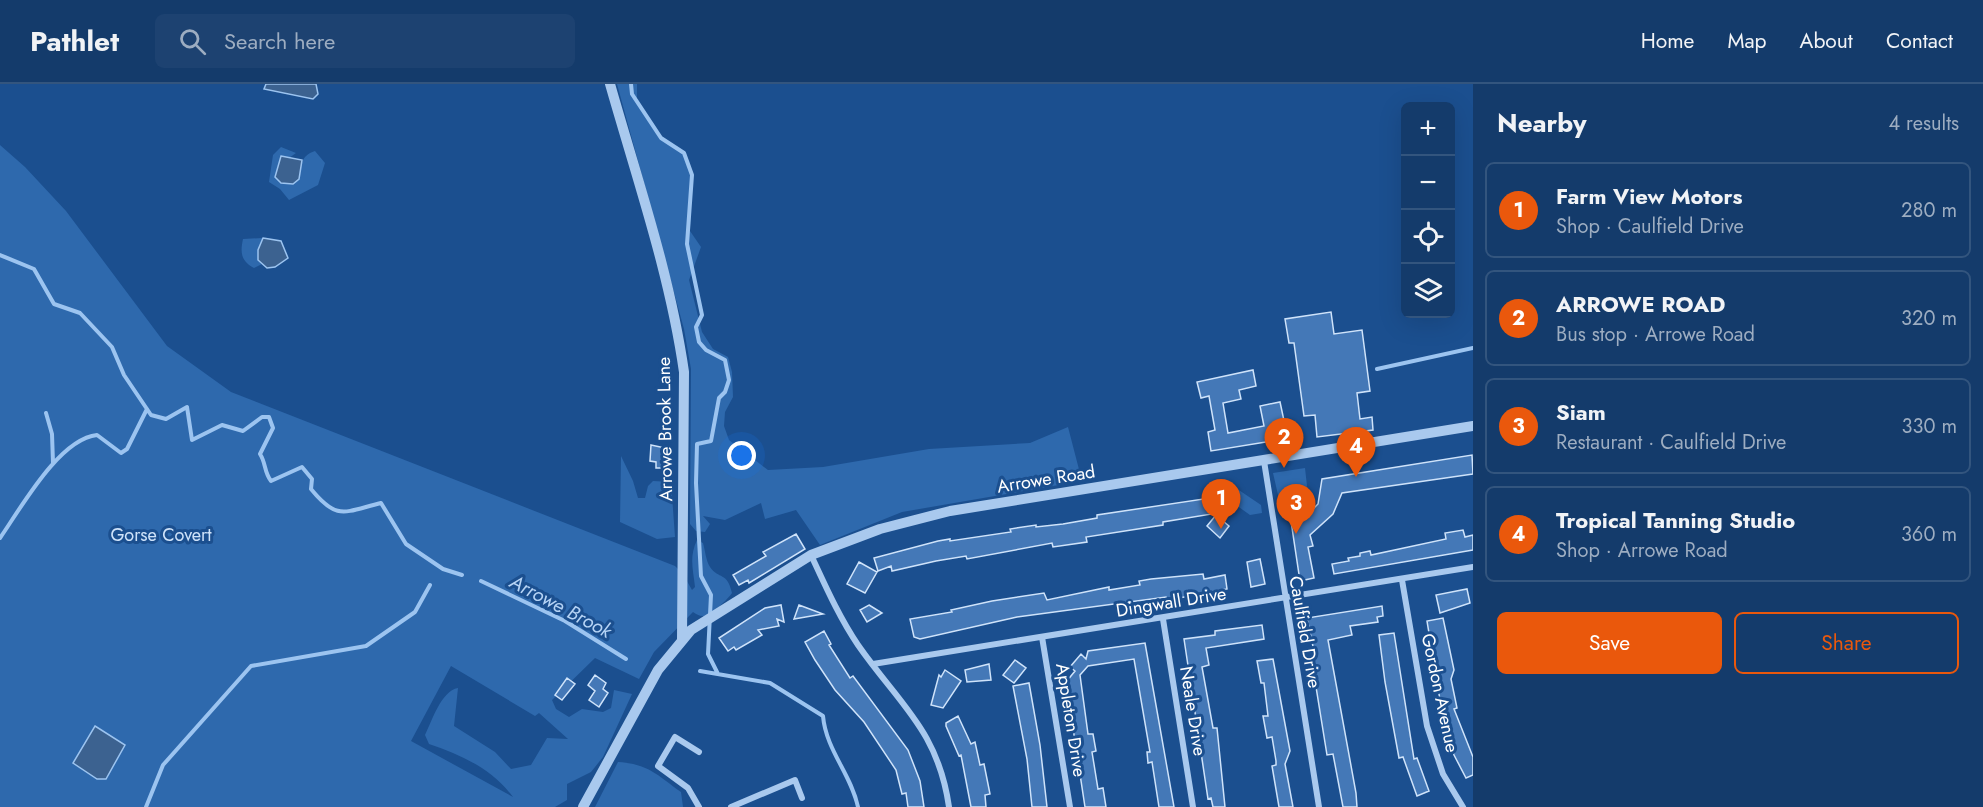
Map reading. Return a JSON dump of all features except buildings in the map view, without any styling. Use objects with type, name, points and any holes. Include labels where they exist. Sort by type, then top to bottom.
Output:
[{"type":"street","name":"Arrowe Brook Lane","points":[[610,84],[661,261],[679,335],[684,372],[682,639]]},
{"type":"street","name":"Arrowe Road","points":[[583,807],[654,677],[682,639],[704,621],[811,555],[880,529],[950,511],[1473,426]]},
{"type":"street","name":"Caulfield Drive","points":[[1264,461],[1284,599],[1319,807]]},
{"type":"street","points":[[811,555],[839,614],[873,664],[925,731],[945,777],[950,807]]},
{"type":"street","name":"Dingwall Drive","points":[[873,664],[1163,620],[1473,567]]},
{"type":"street","name":"Gordon Avenue","points":[[1402,580],[1427,726],[1443,774],[1464,807]]},
{"type":"street","name":"Neale Drive","points":[[1163,620],[1193,807]]},
{"type":"street","name":"Appleton Drive","points":[[1042,638],[1070,807]]},
{"type":"street","points":[[699,752],[675,737],[658,766],[688,788],[699,807]]},
{"type":"street","points":[[731,807],[795,780],[802,798]]},
{"type":"green space","points":[[617,84],[637,84],[637,101],[661,138],[684,153],[692,175],[690,231],[701,247],[689,280],[702,332],[713,349],[728,357],[732,372],[733,397],[725,412],[724,426],[729,440],[768,470],[823,467],[929,449],[1030,443],[1068,427],[1082,481],[902,512],[820,545],[796,510],[765,519],[761,503],[725,520],[703,516],[710,524],[705,532],[696,531],[690,524],[691,369],[684,329]]},
{"type":"green space","name":"Gorse Covert","points":[[0,145],[25,167],[66,211],[167,346],[231,392],[675,566],[683,574],[692,590],[695,587],[692,558],[697,540],[703,543],[710,567],[728,581],[730,586],[732,593],[714,611],[706,616],[693,612],[654,652],[639,679],[595,658],[552,700],[556,709],[569,717],[582,709],[603,712],[611,708],[614,690],[632,694],[603,757],[591,772],[567,784],[567,800],[555,807],[0,807]],"holes":[[[451,666],[535,716],[539,713],[568,739],[547,738],[531,765],[511,769],[495,752],[454,726],[458,688],[452,690],[442,700],[425,735],[429,744],[465,758],[496,778],[513,797],[411,741]]]},
{"type":"green space","points":[[281,147],[296,153],[289,158],[281,156],[275,177],[299,179],[304,159],[315,151],[325,163],[318,185],[289,200],[280,189],[269,182],[273,155]]},
{"type":"green space","points":[[263,238],[258,250],[258,260],[262,264],[254,268],[246,262],[243,256],[243,239]]},
{"type":"green space","points":[[621,456],[638,498],[645,498],[648,486],[653,481],[671,482],[675,537],[657,539],[620,522]]},
{"type":"green space","points":[[1305,468],[1307,486],[1303,496],[1281,508],[1273,473]]},
{"type":"green space","points":[[1227,482],[1261,505],[1262,513],[1250,515],[1229,500]]},
{"type":"green space","points":[[618,762],[638,765],[659,776],[681,792],[683,807],[595,807]]},
{"type":"shaded area","points":[[266,84],[316,84],[318,94],[313,99],[264,89]]},
{"type":"shaded area","points":[[281,156],[302,160],[299,179],[293,184],[281,183],[275,177]]},
{"type":"shaded area","points":[[263,238],[281,241],[288,258],[275,267],[267,268],[258,260],[258,250]]},
{"type":"shaded area","points":[[95,726],[125,745],[106,779],[97,779],[73,763]]},
{"type":"waterway","points":[[631,84],[632,94],[661,138],[684,153],[692,175],[687,244],[702,315],[696,327],[699,342],[706,350],[725,360],[729,380],[725,392],[719,398],[711,441],[697,444],[696,483],[701,576],[711,595],[708,654],[718,674]]},
{"type":"waterway","name":"Arrowe Brook","points":[[0,255],[34,269],[54,304],[80,313],[112,347],[124,375],[151,415],[166,419],[187,407],[192,440],[222,425],[243,431],[262,417],[269,417],[273,428],[260,454],[271,481],[302,467],[312,479],[311,489],[335,510],[349,511],[381,503],[406,544],[443,569],[462,575]]},
{"type":"waterway","points":[[1377,369],[1473,348]]},
{"type":"waterway","points":[[0,538],[55,461],[83,439],[97,435],[121,453],[127,449],[147,409]]},
{"type":"waterway","points":[[46,413],[52,434],[53,463]]},
{"type":"waterway","name":"Arrowe Brook","points":[[481,581],[565,621],[626,659]]},
{"type":"waterway","points":[[146,807],[163,765],[251,666],[366,646],[415,612],[430,585]]},
{"type":"waterway","name":"Arrowe Brook","points":[[700,671],[770,683],[823,716],[829,740],[855,795],[858,807]]},
{"type":"place","name":"ARROWE ROAD","points":[[1284,468]]},
{"type":"place","name":"Tropical Tanning Studio","points":[[1356,477]]},
{"type":"place","name":"Farm View Motors","points":[[1221,529]]},
{"type":"place","name":"Siam","points":[[1296,534]]}]
